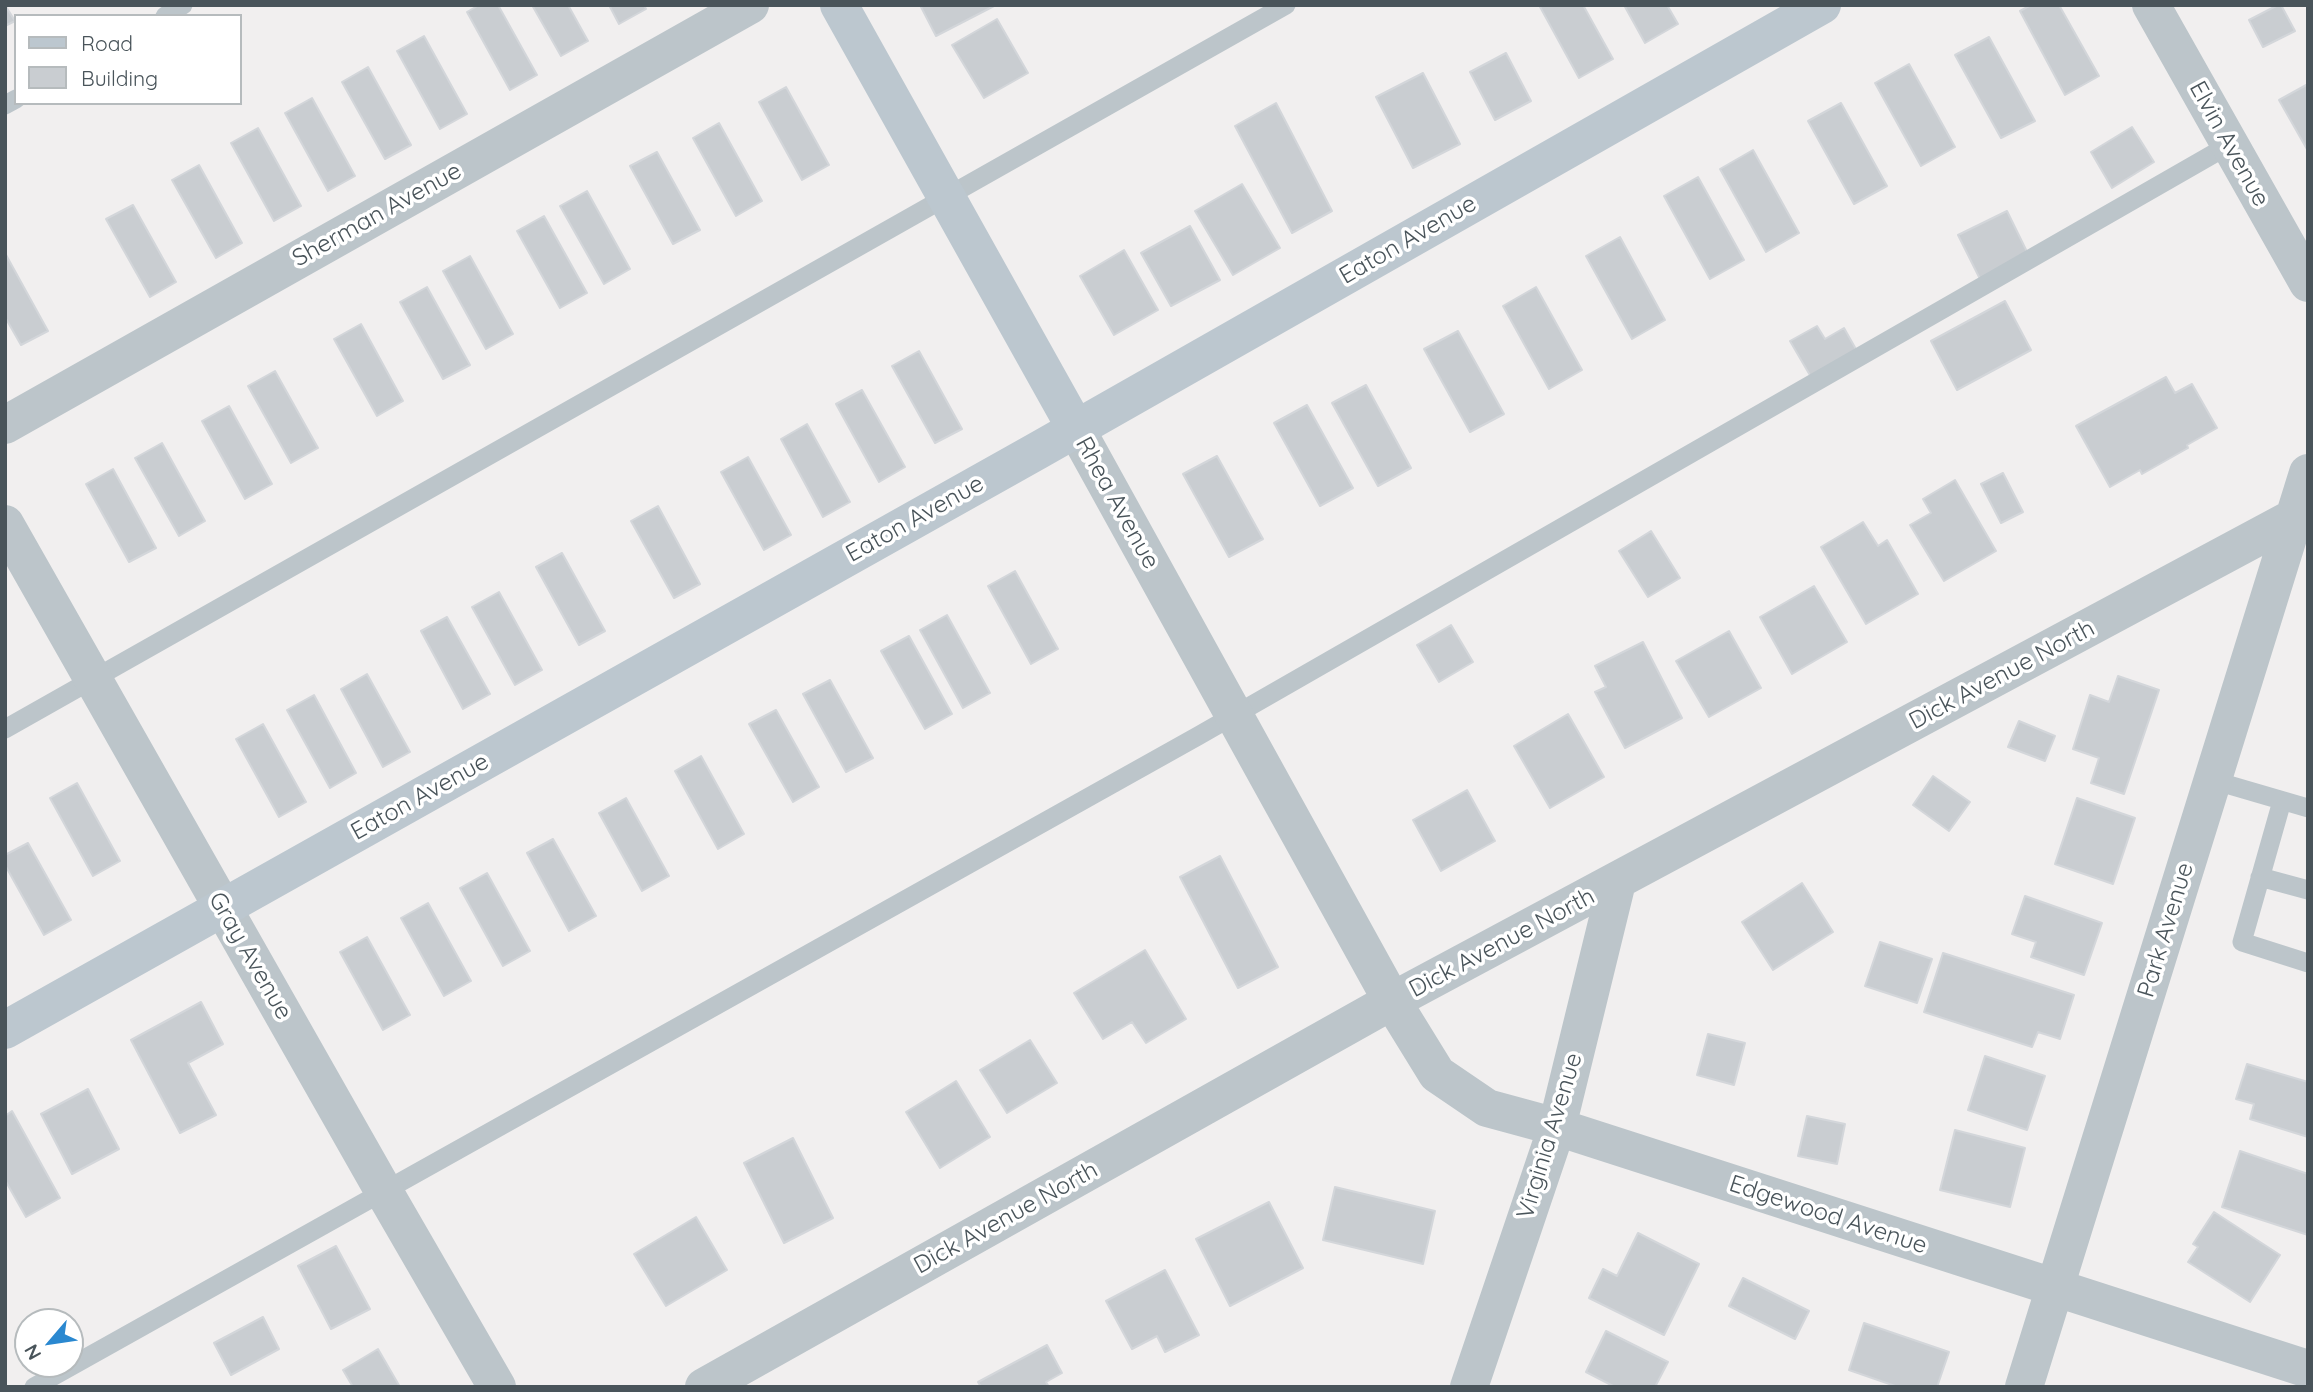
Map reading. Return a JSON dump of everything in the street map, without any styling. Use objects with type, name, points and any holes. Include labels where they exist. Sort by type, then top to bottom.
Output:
[{"type":"main road","name":"Rhea Avenue","points":[[839,5],[1076,429]]},
{"type":"main road","name":"Eaton Avenue","points":[[5,1030],[1076,429],[1822,5]]},
{"type":"street","name":"Sherman Avenue","points":[[5,425],[750,5]]},
{"type":"street","name":"Elvin Avenue","points":[[2151,5],[2308,283]]},
{"type":"street","name":"Rhea Avenue","points":[[1076,429],[1392,1002]]},
{"type":"street","name":"Park Avenue","points":[[2024,1387],[2212,780],[2301,517],[2308,473]]},
{"type":"street","name":"Dick Avenue North","points":[[704,1387],[1392,1002],[2301,517]]},
{"type":"street","name":"Gray Avenue","points":[[5,524],[496,1387]]},
{"type":"street","name":"Virginia Avenue","points":[[1469,1387],[1557,1127],[1617,882]]},
{"type":"street","name":"Edgewood Avenue","points":[[1392,1002],[1437,1074],[1488,1108],[1557,1127],[2308,1369]]},
{"type":"lane","points":[[168,14],[184,5]]},
{"type":"lane","points":[[5,729],[1286,5]]},
{"type":"lane","points":[[34,1387],[1234,715],[2229,145]]},
{"type":"lane","points":[[2212,780],[2308,808]]},
{"type":"lane","points":[[2282,801],[2242,942],[2308,963]]},
{"type":"lane","points":[[2260,877],[2308,890]]},
{"type":"building","points":[[5,5],[14,22],[5,26]]},
{"type":"building","points":[[479,5],[498,5],[537,75],[510,90],[467,12]]},
{"type":"building","points":[[532,5],[568,5],[588,41],[561,56]]},
{"type":"building","points":[[609,5],[644,5],[646,9],[619,24]]},
{"type":"building","points":[[920,5],[996,5],[936,36]]},
{"type":"building","points":[[1539,5],[1583,5],[1613,59],[1579,78]]},
{"type":"building","points":[[1624,5],[1667,5],[1678,24],[1645,43]]},
{"type":"building","points":[[2031,5],[2059,5],[2099,76],[2065,95],[2020,11]]},
{"type":"building","points":[[2281,5],[2295,31],[2263,47],[2249,20]]},
{"type":"building","points":[[997,19],[1028,73],[984,98],[952,45]]},
{"type":"building","points":[[424,36],[467,114],[440,129],[397,51]]},
{"type":"building","points":[[1989,37],[2035,121],[2001,138],[1955,55]]},
{"type":"building","points":[[1506,53],[1531,101],[1495,120],[1470,72]]},
{"type":"building","points":[[1909,64],[1955,147],[1921,166],[1875,83]]},
{"type":"building","points":[[368,67],[411,145],[385,159],[342,82]]},
{"type":"building","points":[[1423,73],[1460,144],[1413,168],[1376,97]]},
{"type":"building","points":[[2308,84],[2308,151],[2279,100]]},
{"type":"building","points":[[786,87],[829,165],[802,180],[759,102]]},
{"type":"building","points":[[312,98],[355,176],[328,191],[285,113]]},
{"type":"building","points":[[1276,103],[1332,211],[1292,233],[1235,126]]},
{"type":"building","points":[[1841,103],[1887,186],[1854,204],[1808,121]]},
{"type":"building","points":[[719,123],[762,201],[736,216],[693,138]]},
{"type":"building","points":[[2132,127],[2154,162],[2112,188],[2091,152]]},
{"type":"building","points":[[258,128],[301,206],[274,221],[231,143]]},
{"type":"building","points":[[1753,150],[1799,233],[1766,252],[1720,169]]},
{"type":"building","points":[[657,152],[700,230],[673,244],[630,166]]},
{"type":"building","points":[[199,165],[242,243],[216,258],[172,180]]},
{"type":"building","points":[[1698,177],[1744,260],[1710,279],[1664,196]]},
{"type":"building","points":[[1242,184],[1280,248],[1233,275],[1195,211]]},
{"type":"building","points":[[587,191],[630,269],[604,284],[560,206]]},
{"type":"building","points":[[133,205],[176,282],[150,297],[106,219]]},
{"type":"building","points":[[2007,211],[2033,264],[1985,289],[1958,235]]},
{"type":"building","points":[[544,216],[587,293],[560,308],[517,231]]},
{"type":"building","points":[[1190,226],[1220,280],[1171,306],[1141,253]]},
{"type":"building","points":[[1620,237],[1665,320],[1632,339],[1586,256]]},
{"type":"building","points":[[1124,250],[1158,310],[1114,335],[1080,276]]},
{"type":"building","points":[[5,253],[48,331],[21,345],[5,317]]},
{"type":"building","points":[[470,256],[513,334],[486,349],[443,271]]},
{"type":"building","points":[[427,287],[470,365],[443,379],[400,302]]},
{"type":"building","points":[[1536,287],[1582,370],[1549,389],[1503,306]]},
{"type":"building","points":[[2005,301],[2031,350],[1957,390],[1931,341]]},
{"type":"building","points":[[361,324],[403,401],[377,416],[334,339]]},
{"type":"building","points":[[1817,326],[1825,339],[1844,328],[1857,351],[1811,377],[1790,341]]},
{"type":"building","points":[[1458,331],[1504,414],[1470,432],[1424,349]]},
{"type":"building","points":[[919,351],[962,429],[935,443],[892,366]]},
{"type":"building","points":[[275,371],[318,448],[291,463],[248,386]]},
{"type":"building","points":[[2166,377],[2175,393],[2192,384],[2217,428],[2142,474],[2140,470],[2110,487],[2076,426]]},
{"type":"building","points":[[1366,385],[1411,468],[1378,486],[1332,403]]},
{"type":"building","points":[[862,390],[905,467],[879,482],[836,404]]},
{"type":"building","points":[[1307,405],[1353,488],[1320,506],[1274,423]]},
{"type":"building","points":[[229,406],[272,484],[245,499],[202,421]]},
{"type":"building","points":[[807,424],[850,502],[823,517],[781,439]]},
{"type":"building","points":[[162,443],[205,521],[179,536],[135,458]]},
{"type":"building","points":[[1217,456],[1263,539],[1229,557],[1183,474]]},
{"type":"building","points":[[748,457],[791,535],[764,550],[721,472]]},
{"type":"building","points":[[113,469],[156,548],[129,562],[86,484]]},
{"type":"building","points":[[2003,473],[2023,512],[2001,523],[1981,484]]},
{"type":"building","points":[[1955,480],[1996,551],[1944,581],[1910,525],[1931,513],[1923,499]]},
{"type":"building","points":[[658,506],[700,584],[674,598],[631,521]]},
{"type":"building","points":[[1863,522],[1878,546],[1887,540],[1918,594],[1866,624],[1821,547]]},
{"type":"building","points":[[1651,531],[1680,578],[1648,597],[1619,551]]},
{"type":"building","points":[[562,553],[605,631],[579,645],[536,567]]},
{"type":"building","points":[[1015,571],[1058,649],[1031,664],[988,586]]},
{"type":"building","points":[[1814,586],[1847,642],[1792,674],[1760,617]]},
{"type":"building","points":[[499,592],[542,670],[515,685],[472,607]]},
{"type":"building","points":[[947,615],[990,693],[963,708],[920,630]]},
{"type":"building","points":[[447,617],[490,694],[463,709],[421,631]]},
{"type":"building","points":[[1451,625],[1473,662],[1439,682],[1417,645]]},
{"type":"building","points":[[1729,631],[1761,688],[1709,717],[1676,661]]},
{"type":"building","points":[[909,636],[952,714],[925,729],[881,651]]},
{"type":"building","points":[[1643,642],[1682,718],[1625,748],[1595,692],[1606,687],[1595,666]]},
{"type":"building","points":[[367,674],[410,752],[383,767],[341,689]]},
{"type":"building","points":[[2118,676],[2159,690],[2124,794],[2091,783],[2099,758],[2073,749],[2090,695],[2109,702]]},
{"type":"building","points":[[830,680],[873,758],[846,772],[803,694]]},
{"type":"building","points":[[314,695],[356,773],[330,788],[287,710]]},
{"type":"building","points":[[776,710],[819,787],[793,802],[749,724]]},
{"type":"building","points":[[1568,714],[1604,777],[1550,808],[1514,746]]},
{"type":"building","points":[[2019,721],[2055,736],[2045,761],[2008,747]]},
{"type":"building","points":[[263,724],[306,802],[279,817],[236,739]]},
{"type":"building","points":[[701,756],[744,834],[718,849],[675,771]]},
{"type":"building","points":[[1933,776],[1970,802],[1949,831],[1913,805]]},
{"type":"building","points":[[77,783],[120,861],[93,876],[50,798]]},
{"type":"building","points":[[1467,790],[1495,841],[1441,871],[1413,820]]},
{"type":"building","points":[[626,798],[669,876],[642,891],[599,813]]},
{"type":"building","points":[[2077,798],[2135,818],[2113,884],[2055,864]]},
{"type":"building","points":[[553,839],[596,916],[569,931],[527,853]]},
{"type":"building","points":[[28,843],[71,920],[44,935],[5,865],[5,855]]},
{"type":"building","points":[[1220,856],[1278,967],[1238,988],[1180,877]]},
{"type":"building","points":[[487,873],[530,951],[503,966],[460,888]]},
{"type":"building","points":[[1802,883],[1833,932],[1773,970],[1742,922]]},
{"type":"building","points":[[2025,896],[2102,923],[2084,975],[2031,957],[2036,942],[2012,934]]},
{"type":"building","points":[[428,903],[471,981],[444,996],[401,918]]},
{"type":"building","points":[[367,937],[410,1015],[383,1030],[340,952]]},
{"type":"building","points":[[1880,942],[1932,959],[1917,1003],[1865,986]]},
{"type":"building","points":[[1145,950],[1186,1019],[1146,1043],[1132,1022],[1103,1039],[1074,993]]},
{"type":"building","points":[[1943,953],[2074,995],[2060,1039],[2038,1032],[2032,1047],[1924,1012]]},
{"type":"building","points":[[201,1002],[223,1044],[188,1063],[216,1115],[180,1133],[131,1040]]},
{"type":"building","points":[[1708,1034],[1745,1043],[1734,1085],[1697,1075]]},
{"type":"building","points":[[1030,1040],[1057,1083],[1007,1113],[980,1070]]},
{"type":"building","points":[[1985,1056],[2045,1076],[2027,1130],[1968,1110]]},
{"type":"building","points":[[2247,1064],[2308,1082],[2308,1137],[2250,1119],[2254,1104],[2236,1099]]},
{"type":"building","points":[[956,1081],[990,1137],[940,1168],[906,1112]]},
{"type":"building","points":[[88,1089],[119,1149],[72,1174],[41,1114]]},
{"type":"building","points":[[12,1111],[60,1198],[26,1217],[5,1180],[5,1116]]},
{"type":"building","points":[[1807,1116],[1845,1124],[1837,1164],[1798,1156]]},
{"type":"building","points":[[1955,1130],[2025,1148],[2010,1207],[1940,1190]]},
{"type":"building","points":[[793,1138],[833,1218],[784,1243],[744,1163]]},
{"type":"building","points":[[2240,1151],[2308,1174],[2308,1235],[2222,1207]]},
{"type":"building","points":[[1335,1187],[1435,1211],[1423,1264],[1323,1240]]},
{"type":"building","points":[[1269,1202],[1303,1268],[1230,1306],[1196,1239]]},
{"type":"building","points":[[2214,1212],[2280,1255],[2250,1302],[2188,1262],[2198,1247],[2193,1244]]},
{"type":"building","points":[[696,1217],[727,1270],[666,1306],[634,1254]]},
{"type":"building","points":[[1638,1233],[1699,1264],[1664,1335],[1589,1298],[1603,1269],[1617,1276]]},
{"type":"building","points":[[336,1246],[370,1309],[331,1329],[298,1266]]},
{"type":"building","points":[[1165,1270],[1199,1335],[1165,1352],[1157,1336],[1132,1349],[1106,1301]]},
{"type":"building","points":[[1743,1278],[1809,1311],[1795,1339],[1729,1306]]},
{"type":"building","points":[[263,1317],[279,1349],[231,1375],[214,1343]]},
{"type":"building","points":[[1864,1323],[1949,1352],[1937,1387],[1898,1387],[1849,1370]]},
{"type":"building","points":[[1606,1331],[1668,1362],[1655,1387],[1615,1387],[1586,1372]]},
{"type":"building","points":[[1047,1345],[1062,1373],[1046,1382],[1049,1387],[981,1387],[978,1382]]},
{"type":"building","points":[[378,1349],[400,1387],[353,1387],[343,1370]]}]
